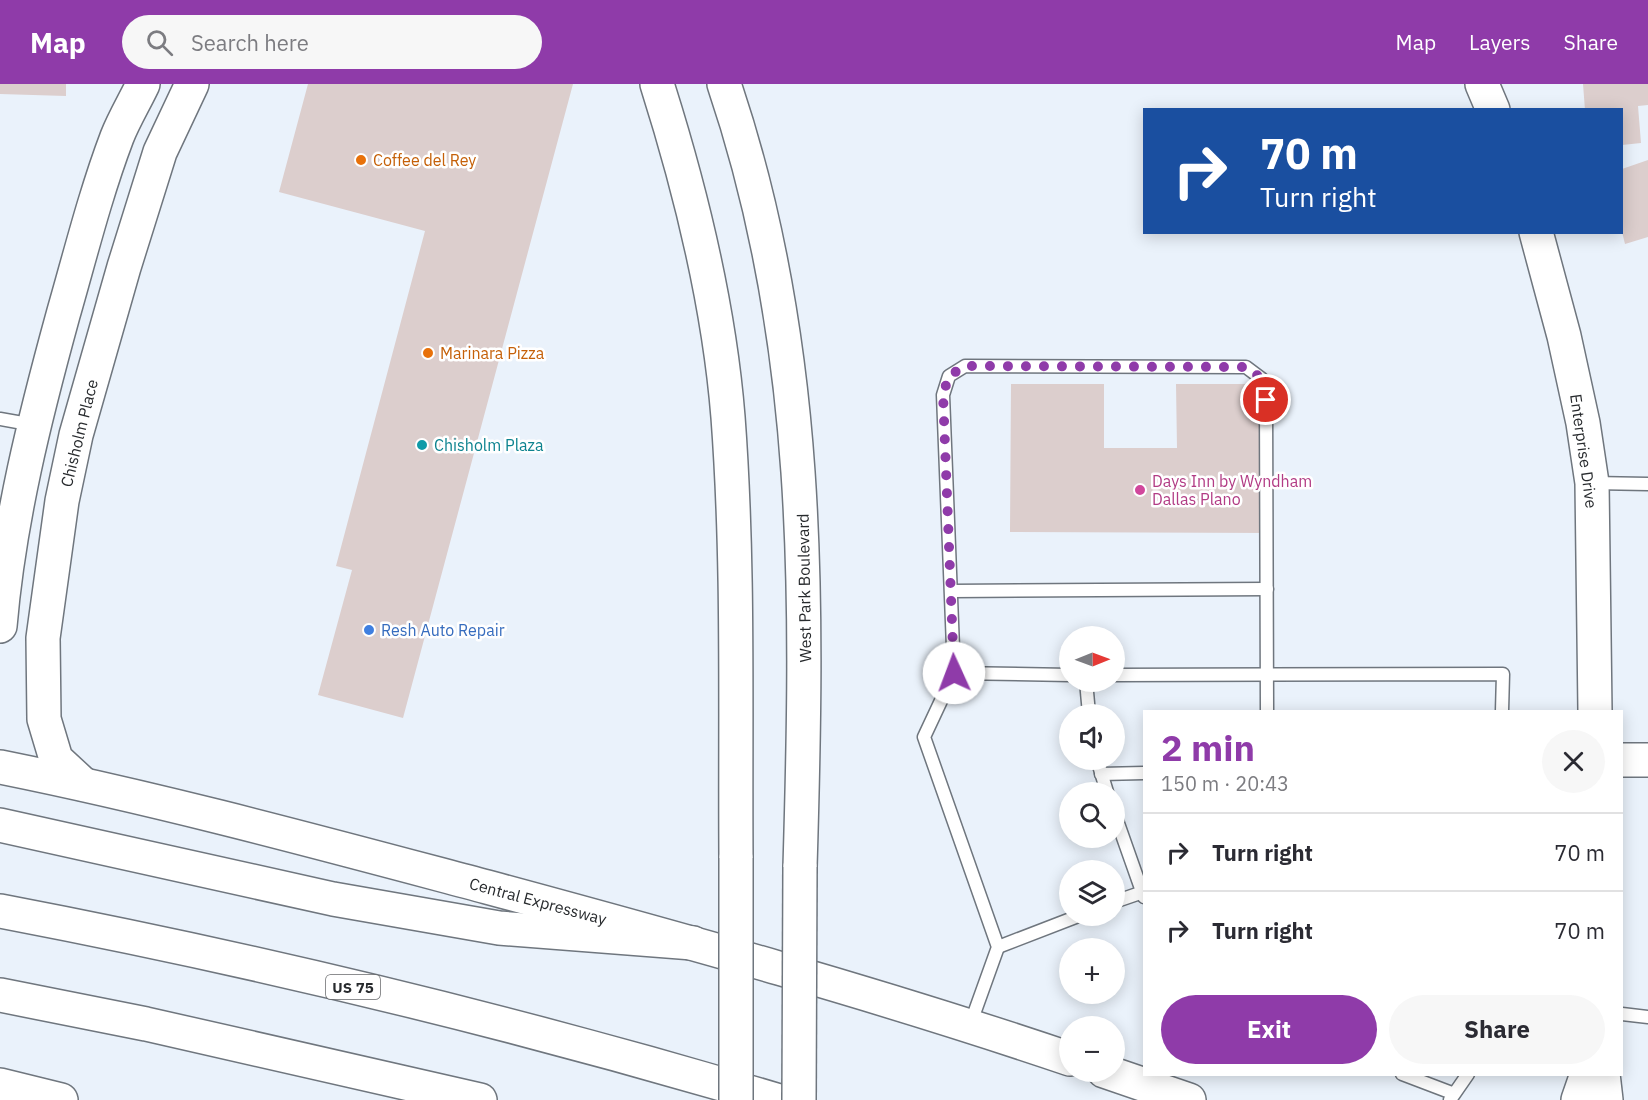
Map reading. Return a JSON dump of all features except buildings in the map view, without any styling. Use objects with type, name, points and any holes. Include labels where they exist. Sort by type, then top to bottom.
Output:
[{"type":"main road","points":[[0,626],[5,572],[34,424],[99,189],[118,136],[143,84]]},
{"type":"main road","name":"Chisholm Place","points":[[83,784],[56,759],[44,718],[43,639],[62,501],[76,435],[160,152],[192,84]]},
{"type":"main road","points":[[657,84],[673,134],[699,237],[728,415],[732,494],[736,1100]]},
{"type":"main road","name":"West Park Boulevard","points":[[724,84],[758,205],[777,293],[792,386],[802,501],[806,670],[800,867],[799,1100]]},
{"type":"main road","points":[[1482,84],[1492,108]]},
{"type":"main road","name":"Enterprise Drive","points":[[1537,234],[1564,336],[1583,423],[1592,483],[1594,710]]},
{"type":"main road","points":[[34,424],[76,435]]},
{"type":"main road","points":[[1623,760],[1648,760]]},
{"type":"main road","name":"Central Expressway","points":[[0,766],[245,822],[693,943],[970,1026],[1059,1055]]},
{"type":"main road","points":[[0,825],[333,899],[499,928],[693,943]]},
{"type":"main road","name":"US 75","points":[[0,911],[159,943],[381,993],[595,1048],[776,1100]]},
{"type":"main road","points":[[0,995],[147,1024],[480,1100]]},
{"type":"main road","points":[[1578,1100],[1586,1076]]},
{"type":"main road","points":[[1604,1076],[1606,1100]]},
{"type":"main road","points":[[1125,1078],[1189,1100]]},
{"type":"main road","points":[[0,1085],[61,1100]]},
{"type":"lane","points":[[970,1026],[998,947],[924,737],[954,673],[943,394],[949,376],[965,366],[1246,367],[1262,379],[1266,400],[1268,710]]},
{"type":"lane","points":[[0,419],[34,424]]},
{"type":"lane","points":[[1592,483],[1648,484]]},
{"type":"lane","points":[[952,591],[1267,589]]},
{"type":"lane","points":[[954,673],[1059,675]]},
{"type":"lane","points":[[1125,675],[1503,674],[1502,710]]},
{"type":"lane","points":[[1100,770],[1104,782]]},
{"type":"lane","points":[[1101,774],[1143,773]]},
{"type":"lane","points":[[1125,842],[1143,891]]},
{"type":"lane","points":[[1125,900],[1143,894]]},
{"type":"lane","points":[[998,947],[1059,923]]},
{"type":"lane","points":[[1623,1014],[1648,1017]]},
{"type":"lane","points":[[1406,1076],[1451,1096],[1466,1076]]},
{"type":"place","name":"Coffee del Rey","points":[[361,160]]},
{"type":"place","name":"Marinara Pizza","points":[[428,353]]},
{"type":"place","name":"Chisholm Plaza","points":[[422,445]]},
{"type":"place","name":"Days Inn by Wyndham Dallas Plano","points":[[1140,490]]},
{"type":"place","name":"Resh Auto Repair","points":[[369,630]]},
{"type":"route","points":[[954,673],[943,394],[949,376],[965,366],[1246,367],[1262,379],[1266,400]]}]
